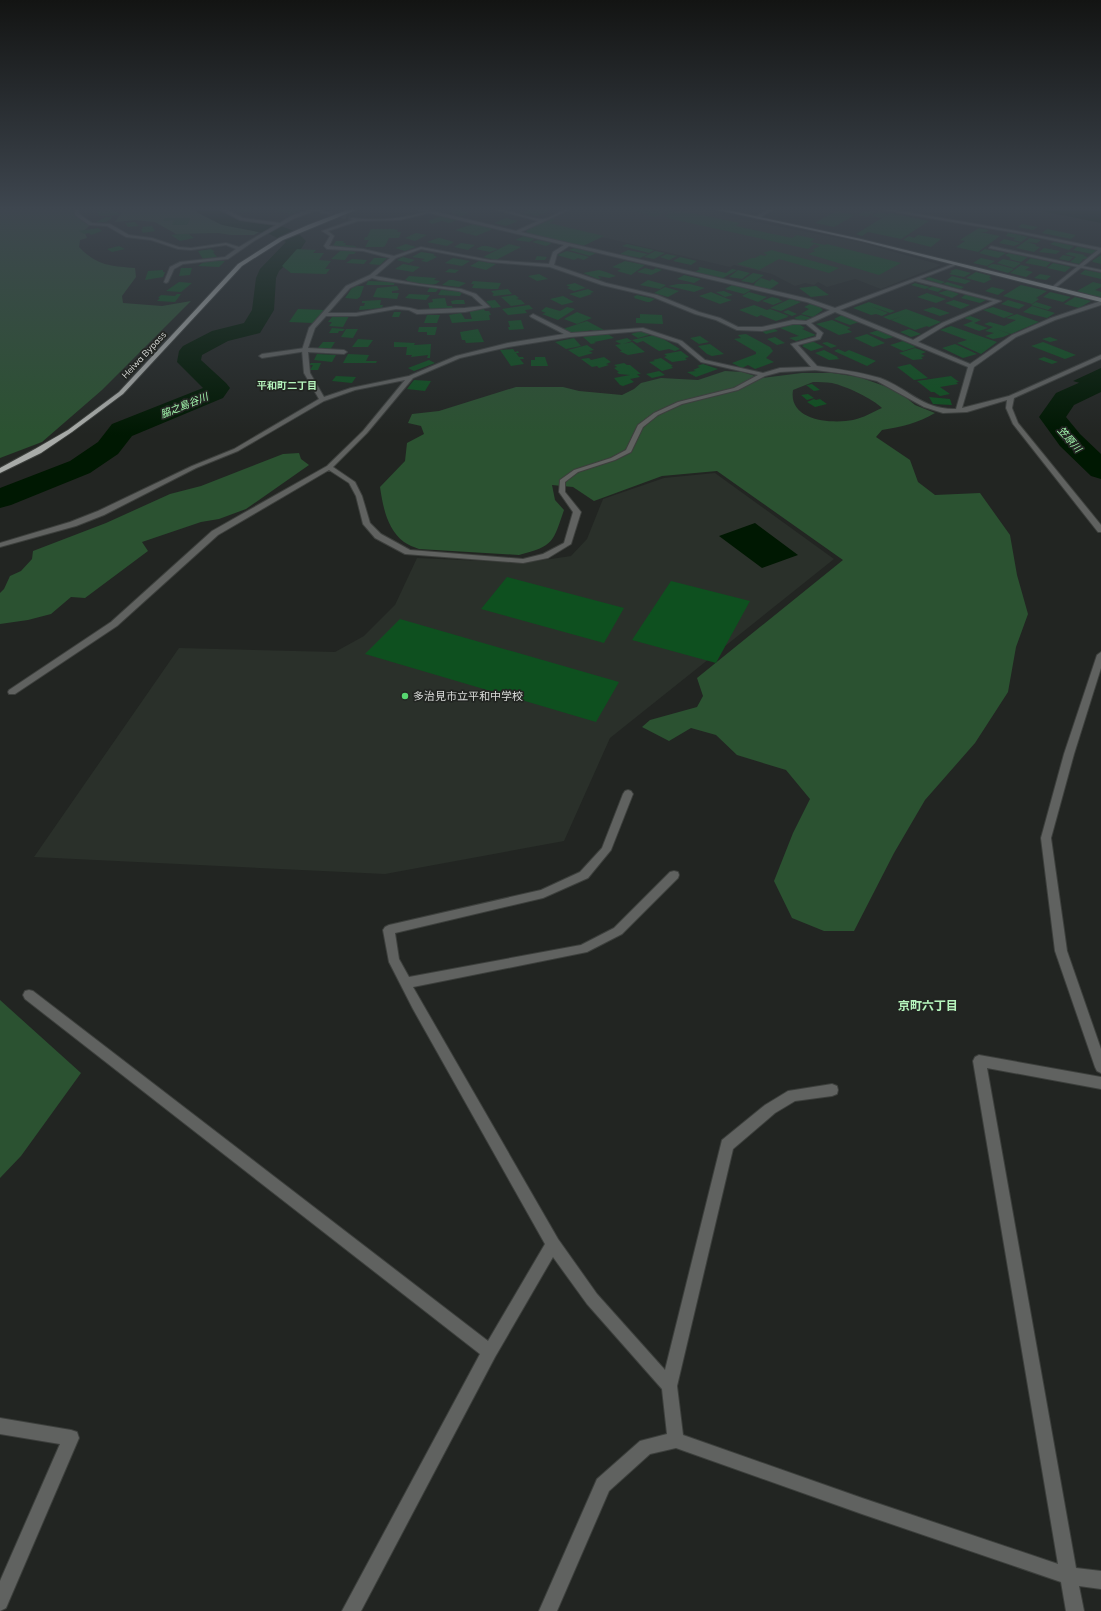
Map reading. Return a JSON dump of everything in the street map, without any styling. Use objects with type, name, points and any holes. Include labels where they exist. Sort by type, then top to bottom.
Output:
[{"type":"highway","name":"Heiwa Bypass","points":[[0,471],[38,451],[70,431],[121,393],[222,284]]},
{"type":"main road","points":[[1038,284],[1101,301]]},
{"type":"street","points":[[322,400],[307,374],[305,350],[312,328],[348,287],[354,284]]},
{"type":"street","points":[[325,314],[358,314],[387,308],[410,308],[417,312],[465,310],[487,307],[477,297],[457,288],[415,284]]},
{"type":"street","points":[[605,284],[655,296],[697,313],[718,319],[737,328],[762,329],[793,322],[807,324],[820,333],[818,338],[794,344],[815,368]]},
{"type":"street","points":[[736,284],[809,301],[835,310],[971,366]]},
{"type":"street","points":[[807,324],[835,310],[902,284]]},
{"type":"street","points":[[914,342],[944,324],[998,301],[935,284]]},
{"type":"street","points":[[1054,288],[1059,284]]},
{"type":"street","points":[[958,411],[971,366],[1014,336],[1053,319],[1101,301]]},
{"type":"street","points":[[533,316],[570,335]]},
{"type":"street","points":[[0,545],[73,524],[102,513],[194,467],[236,450],[322,400],[353,389],[411,377],[458,357],[508,345],[570,335],[641,329],[680,342],[703,361],[763,375]]},
{"type":"street","points":[[262,356],[305,350],[344,352]]},
{"type":"street","points":[[329,467],[352,482],[359,496],[367,524],[378,536],[408,552],[523,561],[545,556],[567,544],[577,512],[562,492],[562,481],[576,471],[613,459],[629,451],[640,426],[656,414],[680,403],[736,389],[763,375],[780,370],[815,368],[847,372],[879,380],[926,406],[943,411],[958,411],[967,410],[1011,396],[1101,357]]},
{"type":"street","points":[[12,692],[114,624],[215,533],[329,467],[365,432],[411,377]]},
{"type":"street","points":[[1011,396],[1009,408],[1015,423],[1101,530]]},
{"type":"street","points":[[1101,655],[1069,754],[1046,838],[1061,951],[1101,1067]]},
{"type":"street","points":[[628,794],[606,850],[584,875],[543,894],[389,930],[393,959],[553,1244],[592,1299],[669,1386]]},
{"type":"street","points":[[406,983],[582,949],[618,931],[674,874]]},
{"type":"street","points":[[29,995],[490,1352]]},
{"type":"street","points":[[1075,1611],[979,1062],[1101,1083]]},
{"type":"street","points":[[676,1440],[669,1386],[727,1145],[770,1109],[794,1095],[832,1090]]},
{"type":"street","points":[[351,1611],[490,1352],[553,1244]]},
{"type":"street","points":[[0,1426],[71,1438],[0,1602]]},
{"type":"street","points":[[548,1611],[604,1485],[646,1447],[676,1440],[862,1506],[1068,1576],[1101,1580]]},
{"type":"shaded area","points":[[822,284],[837,284],[827,287]]},
{"type":"shaded area","points":[[868,284],[893,284],[881,289]]},
{"type":"shaded area","points":[[1101,368],[1101,389],[1073,381]]},
{"type":"shaded area","name":"多治見市立平和中学校","points":[[715,473],[834,559],[610,738],[564,841],[385,874],[34,857],[179,648],[335,652],[364,636],[395,605],[417,558],[524,563],[571,556],[587,539],[603,499],[664,478]]},
{"type":"shaded area","points":[[755,523],[798,555],[762,568],[719,536]]},
{"type":"green space","points":[[0,284],[131,284],[122,296],[123,303],[162,306],[191,301],[102,390],[42,442],[0,458]]},
{"type":"green space","points":[[725,371],[742,372],[762,378],[802,373],[832,373],[859,377],[898,391],[915,405],[935,413],[909,424],[882,430],[876,437],[910,460],[918,482],[935,495],[980,493],[1010,535],[1017,575],[1028,614],[1016,647],[1008,692],[975,743],[925,800],[894,853],[854,931],[824,931],[792,918],[774,881],[793,833],[810,799],[786,770],[737,755],[716,735],[691,728],[669,741],[642,727],[650,720],[697,707],[703,696],[697,678],[843,560],[717,471],[662,476],[594,501],[573,487],[552,485],[555,500],[564,510],[554,536],[546,545],[539,549],[519,555],[419,549],[411,546],[398,537],[384,510],[380,487],[405,461],[407,443],[424,434],[421,426],[408,423],[412,414],[439,411],[516,387],[563,387],[579,391],[622,395],[634,389],[641,383],[661,378],[698,380]],"holes":[[[813,382],[832,383],[844,387],[859,393],[882,408],[853,420],[834,421],[813,418],[804,414],[797,408],[793,400],[793,390]]]},
{"type":"green space","points":[[299,453],[301,459],[309,465],[246,509],[219,519],[201,522],[142,542],[148,551],[85,598],[71,597],[51,614],[28,620],[0,624],[0,593],[4,589],[10,576],[21,571],[32,559],[33,551],[106,523],[170,494],[201,486],[283,454]]},
{"type":"green space","points":[[0,1000],[81,1073],[21,1156],[0,1178]]},
{"type":"building","points":[[176,284],[191,284],[181,292],[166,291]]},
{"type":"building","points":[[366,284],[394,284],[394,285]]},
{"type":"building","points":[[443,284],[464,284],[459,287],[442,285]]},
{"type":"building","points":[[474,284],[500,284],[498,289],[472,288]]},
{"type":"building","points":[[578,284],[586,288],[574,291],[567,288],[570,287],[566,285]]},
{"type":"building","points":[[663,284],[666,285],[660,289],[640,285]]},
{"type":"building","points":[[691,284],[705,288],[694,292],[668,286]]},
{"type":"building","points":[[754,284],[777,284],[769,290],[753,286]]},
{"type":"building","points":[[919,284],[930,287],[925,289],[911,285]]},
{"type":"building","points":[[944,284],[954,284],[964,287],[961,289]]},
{"type":"building","points":[[1089,284],[1101,284],[1101,287],[1095,290],[1101,292],[1101,298],[1077,291]]},
{"type":"building","points":[[732,285],[751,290],[744,294],[725,289]]},
{"type":"building","points":[[1021,285],[1047,291],[1036,298],[1039,299],[1032,304],[1003,296]]},
{"type":"building","points":[[364,286],[360,297],[357,299],[345,298],[352,288]]},
{"type":"building","points":[[397,286],[399,290],[392,291],[392,293],[399,293],[397,299],[373,297],[377,288]]},
{"type":"building","points":[[816,286],[829,295],[811,297],[799,288]]},
{"type":"building","points":[[933,286],[944,288],[938,292],[927,289]]},
{"type":"building","points":[[430,287],[439,288],[436,292],[427,292]]},
{"type":"building","points":[[665,287],[679,291],[668,297],[654,293]]},
{"type":"building","points":[[992,287],[1005,290],[998,295],[985,291]]},
{"type":"building","points":[[508,289],[512,294],[494,296],[492,295],[494,294],[491,291]]},
{"type":"building","points":[[588,289],[594,292],[580,298],[569,294]]},
{"type":"building","points":[[441,290],[463,291],[460,296],[438,295]]},
{"type":"building","points":[[948,290],[959,294],[952,298],[938,293]]},
{"type":"building","points":[[724,291],[733,295],[725,297],[716,292]]},
{"type":"building","points":[[711,292],[732,300],[720,304],[699,296]]},
{"type":"building","points":[[749,292],[767,297],[758,302],[742,296]]},
{"type":"building","points":[[1050,292],[1071,297],[1063,302],[1043,297]]},
{"type":"building","points":[[927,293],[946,299],[936,303],[917,297]]},
{"type":"building","points":[[177,294],[181,294],[175,302],[157,301],[161,295],[175,296]]},
{"type":"building","points":[[409,294],[430,295],[426,300],[405,298]]},
{"type":"building","points":[[966,294],[986,300],[980,303],[961,298]]},
{"type":"building","points":[[515,295],[519,298],[516,299],[521,300],[525,304],[511,306],[501,297]]},
{"type":"building","points":[[637,295],[655,299],[647,302],[633,297]]},
{"type":"building","points":[[563,296],[574,302],[562,305],[550,299]]},
{"type":"building","points":[[772,297],[783,301],[773,305],[762,301]]},
{"type":"building","points":[[1075,297],[1091,301],[1079,308],[1064,304]]},
{"type":"building","points":[[445,298],[447,306],[452,306],[453,309],[430,310],[428,303],[433,302],[432,299]]},
{"type":"building","points":[[790,299],[801,302],[781,311],[770,308]]},
{"type":"building","points":[[381,300],[380,305],[383,305],[382,308],[359,310],[360,306],[364,306],[365,303],[362,303],[362,301]]},
{"type":"building","points":[[464,300],[465,304],[452,304],[451,301]]},
{"type":"building","points":[[495,300],[501,307],[492,308],[486,301]]},
{"type":"building","points":[[954,300],[970,305],[961,309],[945,303]]},
{"type":"building","points":[[1008,300],[1025,305],[1019,309],[1001,304]]},
{"type":"building","points":[[869,302],[895,311],[890,313],[870,306],[888,313],[882,316],[876,314],[871,315],[853,308]]},
{"type":"building","points":[[1036,302],[1052,307],[1048,310],[1031,305]]},
{"type":"building","points":[[810,304],[820,307],[823,310],[813,317],[801,314],[809,309],[804,307]]},
{"type":"building","points":[[529,305],[533,309],[525,310],[527,313],[508,315],[502,309]]},
{"type":"building","points":[[754,305],[789,316],[776,321],[761,315],[757,317],[739,310]]},
{"type":"building","points":[[1032,306],[1055,313],[1047,318],[1023,312]]},
{"type":"building","points":[[546,307],[560,311],[567,307],[575,309],[558,320],[542,314],[546,313],[541,311]]},
{"type":"building","points":[[933,307],[950,313],[940,316],[923,310]]},
{"type":"building","points":[[993,307],[1014,314],[1004,318],[983,310]]},
{"type":"building","points":[[298,309],[325,310],[313,323],[289,322]]},
{"type":"building","points":[[484,309],[485,311],[489,311],[491,315],[489,315],[490,320],[452,323],[449,315],[461,313],[465,319],[472,319],[469,310]]},
{"type":"building","points":[[906,309],[941,322],[929,327],[927,326],[915,330],[891,320],[903,316],[890,320],[883,317]]},
{"type":"building","points":[[788,310],[797,314],[792,316],[783,312]]},
{"type":"building","points":[[394,312],[401,312],[399,317],[392,317]]},
{"type":"building","points":[[577,312],[592,318],[577,324],[564,319]]},
{"type":"building","points":[[640,314],[662,315],[663,324],[636,323],[636,318],[640,318]]},
{"type":"building","points":[[1017,314],[1039,322],[1011,334],[996,329],[1010,334],[1003,337],[993,339],[985,336],[994,333],[985,331],[993,327],[984,324],[990,322],[1004,326],[1016,320],[1006,318]]},
{"type":"building","points":[[339,315],[349,316],[343,327],[329,326],[332,322],[328,322],[332,317]]},
{"type":"building","points":[[427,315],[440,315],[437,323],[424,323]]},
{"type":"building","points":[[801,315],[812,318],[802,321],[794,318]]},
{"type":"building","points":[[842,315],[859,322],[850,325],[834,319]]},
{"type":"building","points":[[970,316],[981,320],[974,323],[988,328],[979,331],[963,325],[973,321],[964,318]]},
{"type":"building","points":[[521,320],[524,329],[509,330],[508,327],[510,327],[508,321]]},
{"type":"building","points":[[832,320],[851,328],[847,329],[852,332],[839,335],[816,324]]},
{"type":"building","points":[[587,321],[604,330],[591,330],[580,333],[572,333],[563,329]]},
{"type":"building","points":[[797,323],[805,328],[802,329],[816,335],[796,341],[789,338],[799,336],[780,328]]},
{"type":"building","points":[[951,326],[997,342],[981,354],[957,343],[967,340],[940,330]]},
{"type":"building","points":[[419,327],[437,327],[435,335],[427,335],[427,332],[418,332]]},
{"type":"building","points":[[332,328],[345,329],[343,331],[339,331],[338,333],[329,333]]},
{"type":"building","points":[[773,328],[778,331],[766,334],[761,331]]},
{"type":"building","points":[[346,329],[358,329],[353,338],[341,337]]},
{"type":"building","points":[[478,329],[484,342],[466,343],[465,340],[462,340],[460,332]]},
{"type":"building","points":[[909,329],[921,334],[911,337],[900,332]]},
{"type":"building","points":[[879,330],[894,337],[885,339],[869,333]]},
{"type":"building","points":[[641,331],[652,334],[638,338],[631,334]]},
{"type":"building","points":[[606,333],[614,338],[591,344],[583,337]]},
{"type":"building","points":[[746,334],[770,347],[773,351],[766,358],[774,362],[755,369],[748,365],[742,368],[732,363],[756,354],[756,352],[734,339],[741,338],[738,335]]},
{"type":"building","points":[[867,334],[885,343],[873,347],[854,338]]},
{"type":"building","points":[[654,335],[680,349],[675,351],[669,349],[659,351],[643,341],[637,343],[632,340]]},
{"type":"building","points":[[700,336],[709,342],[699,344],[690,338]]},
{"type":"building","points":[[775,337],[785,343],[777,345],[767,339]]},
{"type":"building","points":[[1050,337],[1058,340],[1050,342],[1042,339]]},
{"type":"building","points":[[574,338],[581,346],[566,349],[555,342]]},
{"type":"building","points":[[627,338],[632,341],[623,344],[632,342],[645,352],[628,355],[619,351],[622,351],[615,345],[621,344],[615,341]]},
{"type":"building","points":[[358,339],[373,340],[368,347],[352,347]]},
{"type":"building","points":[[812,341],[824,347],[811,351],[802,346],[804,345],[802,344]]},
{"type":"building","points":[[903,341],[916,347],[903,351],[890,345]]},
{"type":"building","points":[[323,342],[335,342],[330,350],[317,349]]},
{"type":"building","points":[[394,342],[415,343],[414,345],[431,344],[430,358],[427,358],[428,355],[411,357],[412,355],[406,355],[407,347],[394,347]]},
{"type":"building","points":[[827,342],[837,346],[831,348],[822,343]]},
{"type":"building","points":[[1043,342],[1076,355],[1065,359],[1031,346]]},
{"type":"building","points":[[710,344],[724,354],[712,356],[707,354],[698,346]]},
{"type":"building","points":[[955,344],[977,354],[963,358],[942,348]]},
{"type":"building","points":[[587,345],[594,350],[589,351],[593,353],[579,357],[568,350]]},
{"type":"building","points":[[915,348],[926,352],[921,354],[925,356],[921,357],[923,359],[913,360],[899,353]]},
{"type":"building","points":[[513,349],[515,352],[518,351],[519,353],[516,353],[519,357],[523,357],[524,359],[520,359],[524,364],[511,366],[500,350]]},
{"type":"building","points":[[838,349],[845,352],[849,350],[876,361],[867,366],[834,351]]},
{"type":"building","points":[[824,350],[840,359],[829,360],[815,353]]},
{"type":"building","points":[[681,351],[689,357],[685,358],[687,360],[672,362],[664,357],[667,356],[664,354]]},
{"type":"building","points":[[317,354],[336,355],[332,362],[314,360]]},
{"type":"building","points":[[348,354],[369,355],[366,361],[377,361],[376,363],[343,363]]},
{"type":"building","points":[[535,357],[545,357],[548,366],[531,366],[531,360],[535,360]]},
{"type":"building","points":[[604,357],[611,362],[606,364],[609,365],[599,368],[597,366],[592,367],[581,359],[589,358],[591,360]]},
{"type":"building","points":[[1044,357],[1058,362],[1052,364],[1038,359]]},
{"type":"building","points":[[661,358],[673,366],[671,366],[673,368],[662,371],[649,362]]},
{"type":"building","points":[[429,360],[435,363],[414,371],[408,368]]},
{"type":"building","points":[[311,363],[321,363],[318,370],[310,370],[313,365],[309,365]]},
{"type":"building","points":[[624,363],[630,365],[641,374],[637,374],[640,377],[630,379],[634,382],[623,386],[620,385],[614,378],[630,375],[619,374],[617,372],[619,372],[614,368],[617,367],[614,365]]},
{"type":"building","points":[[703,364],[718,369],[696,377],[687,372],[696,371],[693,370],[700,367],[697,366]]},
{"type":"building","points":[[910,364],[928,378],[914,380],[897,367]]},
{"type":"building","points":[[659,371],[665,375],[652,378],[646,374]]},
{"type":"building","points":[[336,376],[356,377],[352,383],[332,381]]},
{"type":"building","points":[[951,376],[959,382],[956,382],[958,384],[940,387],[950,394],[940,396],[934,392],[931,392],[917,381]]},
{"type":"building","points":[[414,380],[431,381],[425,391],[407,389]]},
{"type":"building","points":[[812,384],[820,390],[814,391],[806,385]]},
{"type":"building","points":[[808,394],[814,398],[807,400],[801,395]]},
{"type":"building","points":[[929,397],[950,399],[952,405],[933,404]]},
{"type":"building","points":[[814,399],[820,399],[827,404],[815,407],[807,402]]},
{"type":"building","points":[[507,577],[624,608],[604,643],[481,609]]},
{"type":"building","points":[[671,581],[750,601],[716,663],[632,640]]},
{"type":"building","points":[[400,619],[619,682],[596,722],[365,654]]},
{"type":"waterway","name":"脇之島谷川","points":[[0,499],[80,467],[108,448],[122,430],[214,393],[217,388],[189,362],[191,351],[220,336],[252,328],[263,310],[265,284]]},
{"type":"waterway","name":"笠原川","points":[[1101,382],[1065,399],[1052,417],[1070,440],[1101,470]]},
{"type":"place","name":"多治見市立平和中学校","points":[[405,696]]},
{"type":"district","name":"平和町二丁目","points":[[287,385]]},
{"type":"district","name":"京町六丁目","points":[[928,1006]]}]
